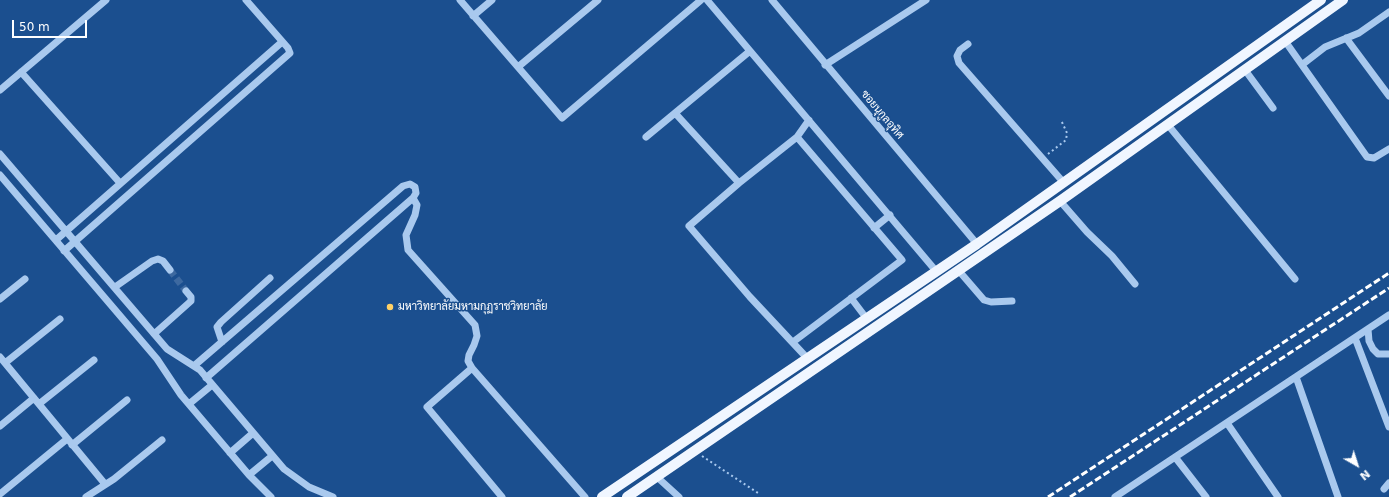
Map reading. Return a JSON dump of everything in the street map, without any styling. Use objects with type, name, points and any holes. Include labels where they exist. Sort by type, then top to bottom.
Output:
[{"type":"main road","points":[[602,497],[868,319],[977,244],[1321,0]]},
{"type":"main road","points":[[627,497],[1060,201],[1343,0]]},
{"type":"main road","points":[[1272,35],[1282,43]]},
{"type":"main road","points":[[936,271],[943,281]]},
{"type":"street","points":[[0,90],[106,0]]},
{"type":"street","points":[[64,250],[290,53],[288,48],[246,0]]},
{"type":"street","points":[[460,0],[562,118],[701,0]]},
{"type":"street","points":[[473,16],[492,0]]},
{"type":"street","points":[[518,67],[598,0]]},
{"type":"street","points":[[707,0],[936,271]]},
{"type":"street","name":"ซอยนุกูลอุทิศ","points":[[774,0],[826,65],[977,244]]},
{"type":"street","points":[[826,65],[926,0]]},
{"type":"street","points":[[1303,64],[1325,47],[1359,33],[1389,12]]},
{"type":"street","points":[[1346,38],[1389,96]]},
{"type":"street","points":[[56,240],[282,42]]},
{"type":"street","points":[[1282,43],[1303,64],[1367,157],[1374,158],[1389,149]]},
{"type":"street","points":[[968,44],[960,50],[958,56],[959,63],[1064,183]]},
{"type":"street","points":[[646,137],[750,51]]},
{"type":"street","points":[[1245,70],[1274,108]]},
{"type":"street","points":[[21,72],[120,183]]},
{"type":"street","points":[[675,113],[739,183]]},
{"type":"street","points":[[808,359],[750,297],[689,226],[739,183],[798,137],[809,120]]},
{"type":"street","points":[[1168,125],[1295,279]]},
{"type":"street","points":[[793,342],[902,260],[798,137]]},
{"type":"street","points":[[0,154],[172,353],[195,366],[272,456],[298,480],[333,497]]},
{"type":"street","points":[[0,175],[157,359],[189,404],[230,453],[271,497]]},
{"type":"street","points":[[195,366],[403,186],[410,184],[414,186],[416,192],[413,198],[206,378]]},
{"type":"street","points":[[413,198],[417,205],[415,215],[406,235],[408,250],[475,325],[477,336],[468,361],[472,368],[585,497]]},
{"type":"street","points":[[1060,201],[1087,232],[1112,256],[1135,284]]},
{"type":"street","points":[[874,228],[890,215]]},
{"type":"street","points":[[115,287],[152,261],[158,259],[163,261],[170,270]]},
{"type":"street","points":[[959,271],[984,300],[991,302],[1012,301]]},
{"type":"street","points":[[222,342],[217,326],[270,278]]},
{"type":"street","points":[[0,299],[25,279]]},
{"type":"street","points":[[154,334],[191,302],[190,296],[186,291]]},
{"type":"street","points":[[851,298],[868,319]]},
{"type":"street","points":[[1117,497],[1389,315]]},
{"type":"street","points":[[60,319],[2,360],[105,484]]},
{"type":"street","points":[[1368,329],[1369,341],[1373,349],[1378,354],[1389,354]]},
{"type":"street","points":[[1355,338],[1389,427]]},
{"type":"street","points":[[39,404],[94,360]]},
{"type":"street","points":[[472,368],[427,407],[502,497]]},
{"type":"street","points":[[1296,378],[1338,497]]},
{"type":"street","points":[[189,404],[212,385]]},
{"type":"street","points":[[0,426],[34,398]]},
{"type":"street","points":[[72,445],[127,400]]},
{"type":"street","points":[[1227,423],[1278,497]]},
{"type":"street","points":[[230,453],[253,433]]},
{"type":"street","points":[[0,494],[67,438]]},
{"type":"street","points":[[86,497],[162,440]]},
{"type":"street","points":[[249,475],[272,456]]},
{"type":"street","points":[[1175,457],[1206,497]]},
{"type":"street","points":[[657,477],[679,497]]},
{"type":"street","points":[[1384,489],[1389,482]]},
{"type":"path","points":[[1043,158],[1066,140],[1067,133],[1061,120]]},
{"type":"path","points":[[695,451],[758,493]]},
{"type":"tunnel","points":[[170,270],[186,291]]},
{"type":"railway","points":[[1048,497],[1389,273]]},
{"type":"railway","points":[[1070,497],[1389,288]]},
{"type":"place","name":"มหาวิทยาลัยมหามกุฏราชวิทยาลัย","points":[[390,307]]}]
